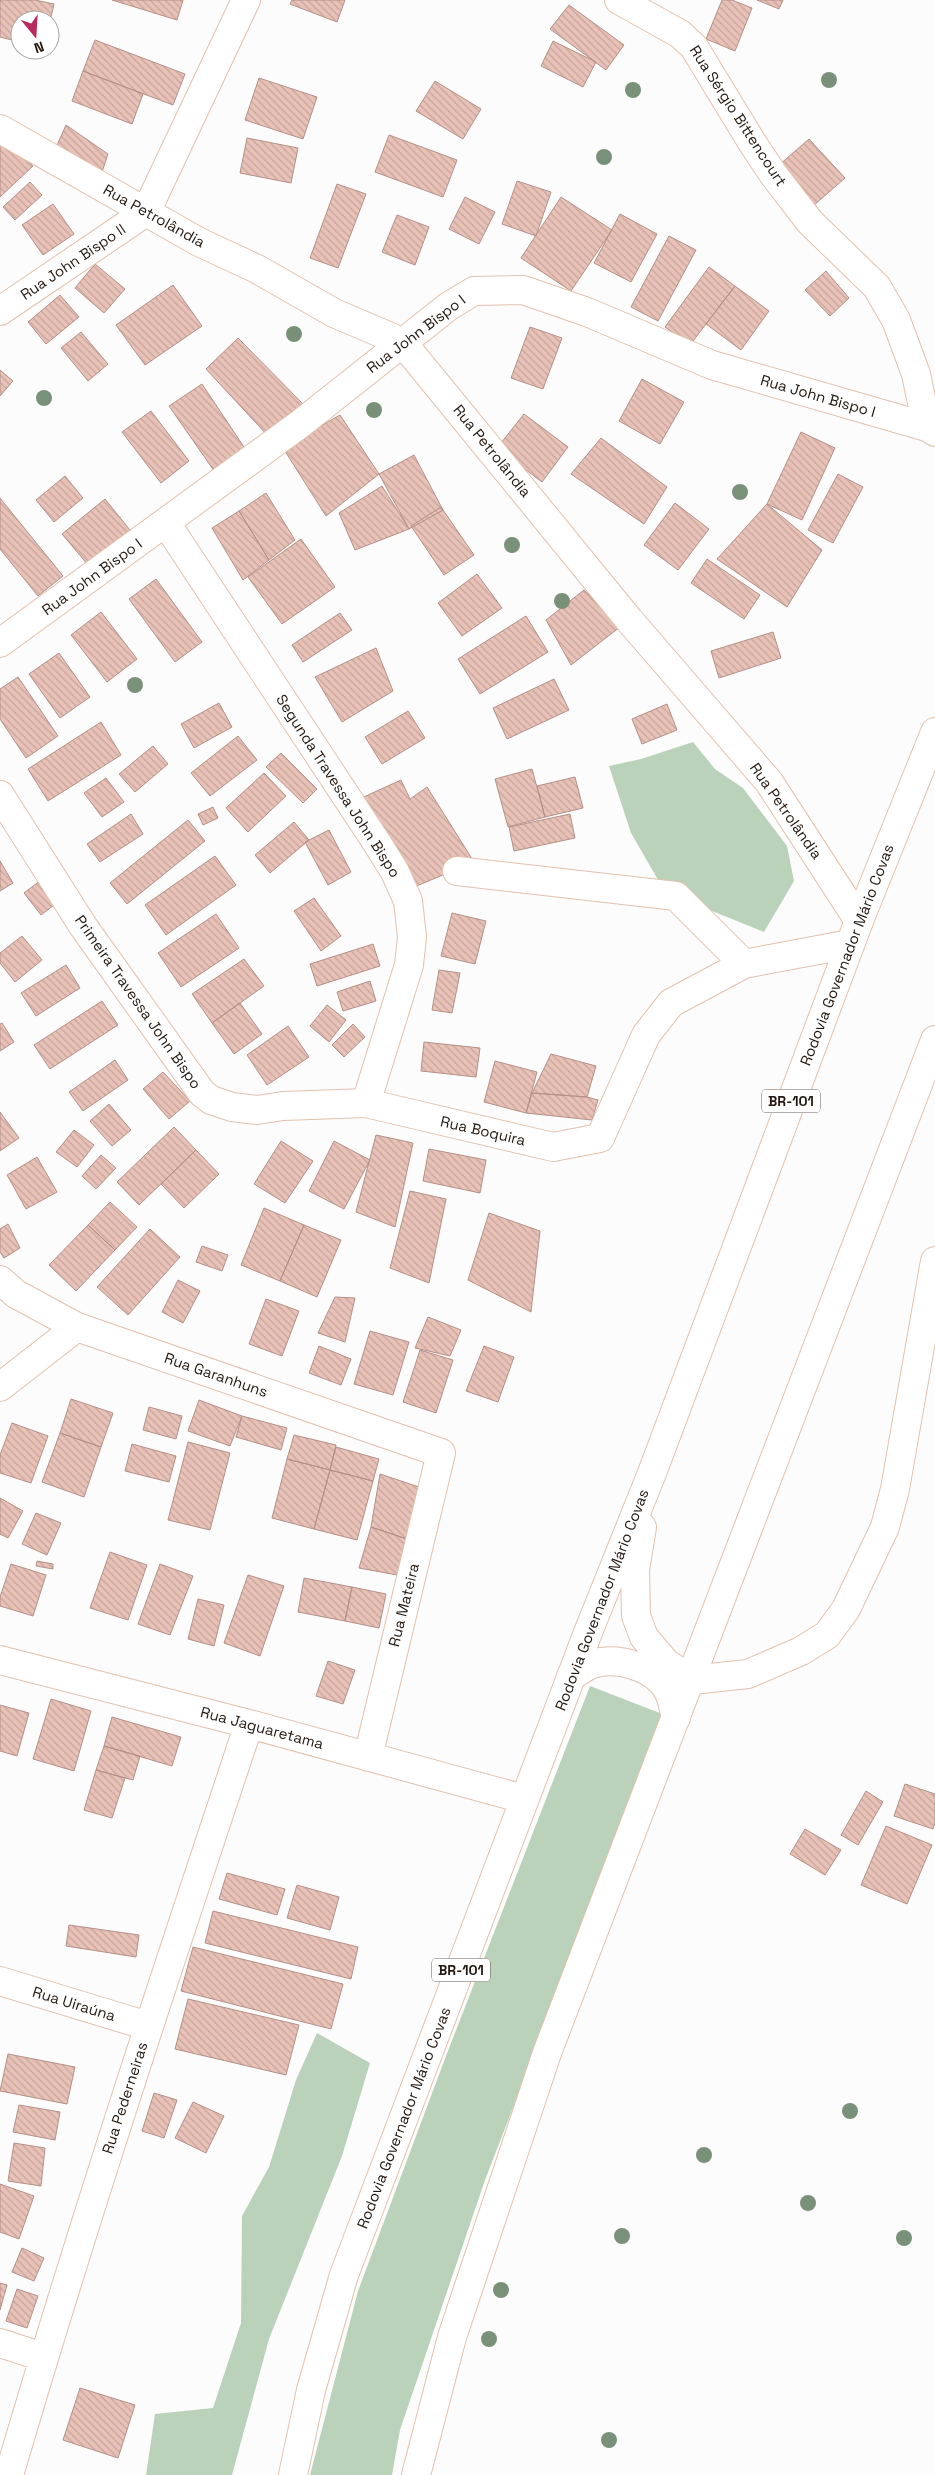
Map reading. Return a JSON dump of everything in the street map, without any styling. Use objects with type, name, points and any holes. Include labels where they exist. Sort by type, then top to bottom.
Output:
[{"type":"main road","points":[[146,212],[246,0]]},
{"type":"main road","name":"Rua Sérgio Bittencourt","points":[[619,0],[680,34],[694,46],[752,144],[773,174],[810,222],[877,287],[896,320],[916,374],[931,429]]},
{"type":"main road","name":"Rua Petrolândia","points":[[0,129],[199,242],[257,269],[334,313],[402,342],[630,621],[769,782],[855,933]]},
{"type":"main road","name":"Rua John Bispo II","points":[[0,311],[146,212]]},
{"type":"main road","name":"Rua John Bispo I","points":[[0,643],[300,424],[449,306],[474,291],[523,290],[587,312],[712,365],[931,429]]},
{"type":"main road","name":"Segunda Travessa John Bispo","points":[[166,523],[396,872],[408,901],[412,937],[409,965],[366,1103]]},
{"type":"main road","name":"Rodovia Governador Mário Covas","points":[[293,2475],[310,2390],[344,2275],[524,1799],[652,1473],[855,933],[935,732]]},
{"type":"main road","name":"Primeira Travessa John Bispo","points":[[0,795],[83,926],[202,1093],[211,1100],[232,1107],[257,1110],[283,1106],[366,1103]]},
{"type":"main road","points":[[457,872],[676,896],[744,964],[855,933]]},
{"type":"main road","name":"Rua Boquira","points":[[366,1103],[554,1147],[600,1138],[646,1035],[671,1003],[744,964]]},
{"type":"main road","points":[[416,2475],[452,2337],[547,2053],[692,1680],[828,1314],[935,1040]]},
{"type":"main road","points":[[652,1473],[635,1570],[636,1616],[644,1637],[666,1663],[692,1680],[748,1674],[801,1651],[827,1635],[846,1610],[885,1527],[895,1489],[935,1261]]},
{"type":"main road","name":"Rua Garanhuns","points":[[0,1280],[16,1294],[77,1327],[441,1453]]},
{"type":"main road","points":[[0,1386],[77,1327]]},
{"type":"main road","name":"Rua Mateira","points":[[368,1757],[441,1453]]},
{"type":"main road","name":"Rua Jaguaretama","points":[[0,1660],[249,1724],[524,1799]]},
{"type":"main road","points":[[572,1676],[592,1664],[618,1661],[637,1666],[658,1679],[670,1694],[676,1718]]},
{"type":"main road","name":"Rua Pederneiras","points":[[9,2475],[43,2357],[148,2026],[249,1724]]},
{"type":"main road","name":"Rua Uiraúna","points":[[0,1981],[148,2026]]},
{"type":"main road","points":[[0,2343],[43,2357]]},
{"type":"green space","points":[[693,742],[715,769],[743,788],[787,846],[794,881],[764,932],[665,892],[631,833],[609,766],[641,759]]},
{"type":"green space","points":[[590,1686],[665,1715],[485,2180],[400,2430],[392,2475],[310,2475],[358,2291],[446,2056]]},
{"type":"green space","points":[[317,2033],[370,2063],[342,2156],[269,2339],[232,2475],[146,2475],[155,2414],[213,2408],[241,2323],[242,2216],[269,2167],[296,2080]]},
{"type":"building","points":[[0,0],[35,0],[54,4],[53,10],[10,10],[10,40],[0,37]]},
{"type":"building","points":[[112,0],[183,0],[177,20]]},
{"type":"building","points":[[292,0],[345,0],[337,22],[290,4]]},
{"type":"building","points":[[722,0],[732,0],[752,8],[735,51],[706,39]]},
{"type":"building","points":[[757,0],[783,0],[779,9]]},
{"type":"building","points":[[569,5],[624,45],[606,70],[550,29]]},
{"type":"building","points":[[95,40],[185,74],[173,105],[83,71]]},
{"type":"building","points":[[553,41],[596,62],[583,87],[541,66]]},
{"type":"building","points":[[83,71],[143,94],[132,124],[72,101]]},
{"type":"building","points":[[259,78],[317,97],[303,139],[245,120]]},
{"type":"building","points":[[435,81],[481,109],[463,139],[416,111]]},
{"type":"building","points":[[66,125],[108,154],[101,175],[54,152]]},
{"type":"building","points":[[389,135],[457,160],[443,197],[375,172]]},
{"type":"building","points":[[247,138],[298,148],[291,183],[240,173]]},
{"type":"building","points":[[6,139],[33,166],[0,197],[0,145]]},
{"type":"building","points":[[809,139],[845,178],[813,206],[778,166]]},
{"type":"building","points":[[517,181],[551,192],[536,236],[502,224]]},
{"type":"building","points":[[30,182],[42,195],[15,220],[3,207]]},
{"type":"building","points":[[337,184],[366,194],[338,268],[310,258]]},
{"type":"building","points":[[465,197],[495,212],[479,244],[449,229]]},
{"type":"building","points":[[561,197],[612,230],[571,291],[521,258]]},
{"type":"building","points":[[53,204],[74,234],[43,255],[22,225]]},
{"type":"building","points":[[620,214],[657,234],[631,282],[594,263]]},
{"type":"building","points":[[397,215],[429,227],[415,265],[382,252]]},
{"type":"building","points":[[669,236],[696,250],[658,321],[631,307]]},
{"type":"building","points":[[95,264],[125,289],[104,313],[75,288]]},
{"type":"building","points":[[709,267],[735,286],[690,345],[665,327]]},
{"type":"building","points":[[826,271],[849,298],[830,316],[805,290]]},
{"type":"building","points":[[173,285],[202,326],[145,365],[116,325]]},
{"type":"building","points":[[735,286],[769,311],[741,350],[706,324]]},
{"type":"building","points":[[60,295],[79,317],[46,344],[28,322]]},
{"type":"building","points":[[530,327],[562,338],[543,389],[511,378]]},
{"type":"building","points":[[81,332],[108,364],[88,381],[61,348]]},
{"type":"building","points":[[238,338],[304,405],[269,437],[206,369]]},
{"type":"building","points":[[0,370],[13,381],[0,396]]},
{"type":"building","points":[[642,379],[684,402],[660,444],[619,421]]},
{"type":"building","points":[[202,384],[248,453],[217,475],[169,406]]},
{"type":"building","points":[[151,411],[189,461],[161,483],[122,432]]},
{"type":"building","points":[[524,414],[568,447],[542,482],[497,448]]},
{"type":"building","points":[[340,415],[379,474],[326,516],[283,448]]},
{"type":"building","points":[[801,432],[835,448],[802,520],[767,504]]},
{"type":"building","points":[[601,438],[667,487],[644,524],[571,474]]},
{"type":"building","points":[[414,455],[443,510],[409,529],[379,474]]},
{"type":"building","points":[[838,474],[863,487],[833,543],[808,530]]},
{"type":"building","points":[[65,476],[83,498],[54,522],[36,500]]},
{"type":"building","points":[[382,486],[409,529],[355,550],[339,513]]},
{"type":"building","points":[[266,493],[295,540],[269,560],[239,511]]},
{"type":"building","points":[[0,498],[63,576],[38,596],[0,549]]},
{"type":"building","points":[[105,499],[130,530],[88,565],[62,534]]},
{"type":"building","points":[[675,503],[709,529],[678,570],[644,545]]},
{"type":"building","points":[[767,504],[822,550],[787,607],[717,559]]},
{"type":"building","points":[[441,507],[474,555],[444,575],[411,526]]},
{"type":"building","points":[[239,511],[269,560],[243,580],[212,528]]},
{"type":"building","points":[[301,539],[335,587],[282,624],[248,577]]},
{"type":"building","points":[[707,559],[760,595],[744,619],[691,583]]},
{"type":"building","points":[[477,574],[502,608],[462,636],[438,603]]},
{"type":"building","points":[[156,579],[202,642],[175,662],[129,599]]},
{"type":"building","points":[[584,590],[620,627],[571,665],[546,620]]},
{"type":"building","points":[[101,612],[137,659],[107,682],[71,635]]},
{"type":"building","points":[[340,613],[352,630],[303,662],[292,645]]},
{"type":"building","points":[[526,616],[548,652],[480,694],[458,659]]},
{"type":"building","points":[[773,632],[781,658],[719,678],[711,651]]},
{"type":"building","points":[[376,648],[393,691],[342,722],[315,677]]},
{"type":"building","points":[[59,653],[90,697],[60,718],[29,674]]},
{"type":"building","points":[[18,677],[58,736],[26,758],[0,719],[0,689]]},
{"type":"building","points":[[554,679],[569,710],[507,739],[493,708]]},
{"type":"building","points":[[219,703],[232,727],[194,748],[181,724]]},
{"type":"building","points":[[667,704],[677,730],[642,744],[632,719]]},
{"type":"building","points":[[408,711],[425,738],[382,764],[365,737]]},
{"type":"building","points":[[101,722],[121,755],[48,801],[28,769]]},
{"type":"building","points":[[238,736],[257,760],[210,796],[191,773]]},
{"type":"building","points":[[153,746],[168,764],[135,792],[119,774]]},
{"type":"building","points":[[281,753],[317,789],[303,803],[266,767]]},
{"type":"building","points":[[532,769],[545,817],[508,827],[495,779]]},
{"type":"building","points":[[264,773],[286,796],[248,832],[226,808]]},
{"type":"building","points":[[575,777],[583,808],[545,817],[537,786]]},
{"type":"building","points":[[106,778],[124,802],[102,817],[84,793]]},
{"type":"building","points":[[401,780],[410,799],[427,787],[474,862],[414,887],[357,800]]},
{"type":"building","points":[[213,807],[218,818],[203,825],[198,814]]},
{"type":"building","points":[[131,814],[143,834],[100,862],[87,844]]},
{"type":"building","points":[[570,814],[575,838],[514,851],[509,827]]},
{"type":"building","points":[[188,820],[205,841],[127,904],[110,883]]},
{"type":"building","points":[[294,822],[309,840],[270,873],[255,855]]},
{"type":"building","points":[[329,830],[351,872],[328,885],[305,842]]},
{"type":"building","points":[[215,856],[236,885],[166,935],[145,905]]},
{"type":"building","points":[[0,861],[13,883],[0,891]]},
{"type":"building","points":[[41,880],[58,902],[41,915],[24,893]]},
{"type":"building","points":[[314,898],[341,936],[321,951],[294,911]]},
{"type":"building","points":[[452,913],[486,921],[475,964],[441,956]]},
{"type":"building","points":[[216,914],[239,948],[181,987],[158,953]]},
{"type":"building","points":[[22,936],[42,960],[15,982],[0,963],[0,953]]},
{"type":"building","points":[[373,944],[380,966],[317,986],[310,964]]},
{"type":"building","points":[[244,959],[264,986],[212,1023],[192,994]]},
{"type":"building","points":[[66,965],[80,988],[36,1016],[21,993]]},
{"type":"building","points":[[439,970],[460,973],[452,1013],[432,1010]]},
{"type":"building","points":[[370,981],[376,1001],[343,1011],[337,992]]},
{"type":"building","points":[[102,1001],[118,1025],[50,1069],[34,1045]]},
{"type":"building","points":[[240,1003],[262,1034],[234,1054],[212,1023]]},
{"type":"building","points":[[327,1005],[346,1020],[329,1042],[310,1026]]},
{"type":"building","points":[[2,1023],[14,1042],[0,1051],[0,1024]]},
{"type":"building","points":[[353,1024],[365,1037],[344,1057],[332,1045]]},
{"type":"building","points":[[288,1026],[309,1057],[267,1085],[247,1055]]},
{"type":"building","points":[[424,1042],[480,1048],[476,1077],[421,1071]]},
{"type":"building","points":[[551,1054],[596,1066],[587,1097],[532,1093]]},
{"type":"building","points":[[115,1060],[128,1080],[83,1111],[69,1092]]},
{"type":"building","points":[[495,1061],[537,1072],[526,1113],[484,1102]]},
{"type":"building","points":[[163,1072],[190,1101],[169,1119],[143,1089]]},
{"type":"building","points":[[532,1093],[587,1097],[598,1100],[592,1120],[526,1113]]},
{"type":"building","points":[[109,1104],[131,1130],[112,1146],[90,1121]]},
{"type":"building","points":[[0,1112],[19,1138],[0,1151]]},
{"type":"building","points":[[174,1127],[196,1150],[139,1205],[117,1182]]},
{"type":"building","points":[[74,1130],[94,1145],[77,1167],[56,1152]]},
{"type":"building","points":[[376,1135],[413,1143],[395,1227],[356,1212]]},
{"type":"building","points":[[281,1141],[313,1161],[285,1203],[254,1184]]},
{"type":"building","points":[[334,1141],[370,1160],[344,1209],[309,1191]]},
{"type":"building","points":[[429,1149],[486,1160],[480,1193],[423,1181]]},
{"type":"building","points":[[196,1150],[219,1174],[184,1208],[161,1184]]},
{"type":"building","points":[[101,1155],[116,1168],[96,1189],[82,1176]]},
{"type":"building","points":[[37,1157],[57,1192],[26,1209],[7,1175]]},
{"type":"building","points":[[410,1191],[446,1199],[429,1283],[390,1268]]},
{"type":"building","points":[[110,1202],[137,1227],[115,1250],[88,1225]]},
{"type":"building","points":[[264,1208],[304,1225],[280,1281],[241,1265]]},
{"type":"building","points":[[489,1213],[540,1231],[531,1312],[468,1280]]},
{"type":"building","points":[[8,1224],[20,1248],[4,1258],[0,1252],[0,1229]]},
{"type":"building","points":[[88,1225],[115,1250],[76,1291],[49,1265]]},
{"type":"building","points":[[304,1225],[341,1240],[317,1297],[280,1281]]},
{"type":"building","points":[[150,1229],[180,1257],[128,1315],[97,1287]]},
{"type":"building","points":[[202,1246],[228,1255],[222,1271],[196,1262]]},
{"type":"building","points":[[178,1280],[200,1291],[183,1323],[162,1312]]},
{"type":"building","points":[[335,1297],[355,1298],[345,1342],[318,1333]]},
{"type":"building","points":[[266,1299],[299,1311],[282,1356],[249,1344]]},
{"type":"building","points":[[428,1317],[461,1330],[450,1356],[415,1348]]},
{"type":"building","points":[[370,1331],[409,1342],[393,1395],[354,1384]]},
{"type":"building","points":[[319,1346],[351,1359],[341,1385],[309,1373]]},
{"type":"building","points":[[484,1346],[514,1357],[498,1402],[466,1391]]},
{"type":"building","points":[[420,1350],[453,1360],[436,1413],[403,1402]]},
{"type":"building","points":[[71,1399],[113,1413],[101,1447],[60,1433]]},
{"type":"building","points":[[199,1400],[242,1416],[230,1446],[188,1431]]},
{"type":"building","points":[[149,1407],[182,1416],[176,1439],[143,1430]]},
{"type":"building","points":[[242,1416],[287,1428],[281,1450],[236,1437]]},
{"type":"building","points":[[12,1423],[48,1436],[31,1483],[0,1473],[0,1455]]},
{"type":"building","points":[[60,1433],[101,1447],[84,1497],[42,1482]]},
{"type":"building","points":[[294,1435],[336,1445],[330,1470],[287,1459]]},
{"type":"building","points":[[188,1442],[230,1453],[210,1530],[168,1520]]},
{"type":"building","points":[[132,1444],[176,1456],[169,1482],[125,1471]]},
{"type":"building","points":[[336,1447],[379,1459],[373,1481],[330,1470]]},
{"type":"building","points":[[287,1459],[330,1470],[314,1529],[272,1518]]},
{"type":"building","points":[[330,1470],[373,1481],[357,1540],[314,1529]]},
{"type":"building","points":[[380,1474],[419,1487],[410,1540],[371,1527]]},
{"type":"building","points":[[0,1498],[23,1511],[8,1538],[0,1534]]},
{"type":"building","points":[[36,1513],[61,1523],[47,1555],[22,1544]]},
{"type":"building","points":[[371,1527],[410,1540],[397,1575],[359,1568]]},
{"type":"building","points":[[110,1552],[147,1565],[128,1620],[90,1608]]},
{"type":"building","points":[[37,1561],[53,1564],[53,1569],[36,1566]]},
{"type":"building","points":[[11,1564],[46,1575],[33,1616],[0,1606],[0,1597]]},
{"type":"building","points":[[160,1564],[193,1576],[170,1635],[138,1624]]},
{"type":"building","points":[[248,1575],[284,1586],[260,1656],[224,1643]]},
{"type":"building","points":[[304,1578],[352,1587],[345,1621],[298,1612]]},
{"type":"building","points":[[352,1587],[386,1594],[379,1628],[345,1621]]},
{"type":"building","points":[[198,1599],[224,1605],[214,1646],[188,1639]]},
{"type":"building","points":[[328,1661],[355,1670],[343,1704],[316,1696]]},
{"type":"building","points":[[51,1699],[91,1711],[74,1771],[33,1759]]},
{"type":"building","points":[[0,1705],[29,1713],[17,1756],[0,1751]]},
{"type":"building","points":[[112,1717],[181,1737],[172,1766],[104,1746]]},
{"type":"building","points":[[104,1746],[140,1756],[133,1780],[96,1770]]},
{"type":"building","points":[[96,1770],[125,1778],[112,1818],[84,1810]]},
{"type":"building","points":[[905,1784],[935,1794],[935,1822],[933,1829],[894,1816]]},
{"type":"building","points":[[866,1791],[883,1802],[858,1845],[841,1835]]},
{"type":"building","points":[[886,1826],[932,1845],[907,1904],[861,1885]]},
{"type":"building","points":[[805,1829],[841,1850],[825,1875],[790,1854]]},
{"type":"building","points":[[227,1873],[285,1889],[277,1915],[219,1899]]},
{"type":"building","points":[[297,1885],[339,1897],[330,1930],[287,1918]]},
{"type":"building","points":[[213,1911],[358,1947],[351,1979],[205,1943]]},
{"type":"building","points":[[69,1925],[139,1935],[136,1957],[66,1946]]},
{"type":"building","points":[[193,1947],[343,1984],[331,2029],[181,1991]]},
{"type":"building","points":[[188,1999],[299,2025],[286,2075],[175,2049]]},
{"type":"building","points":[[8,2054],[75,2067],[67,2104],[0,2091]]},
{"type":"building","points":[[154,2093],[177,2100],[164,2138],[142,2131]]},
{"type":"building","points":[[193,2102],[224,2116],[206,2153],[175,2138]]},
{"type":"building","points":[[19,2105],[60,2112],[55,2140],[13,2132]]},
{"type":"building","points":[[14,2143],[45,2148],[41,2186],[8,2181]]},
{"type":"building","points":[[0,2184],[34,2196],[19,2239],[0,2232]]},
{"type":"building","points":[[22,2248],[44,2258],[34,2281],[12,2272]]},
{"type":"building","points":[[0,2283],[7,2285],[0,2310]]},
{"type":"building","points":[[17,2289],[38,2296],[27,2328],[6,2321]]},
{"type":"building","points":[[80,2388],[135,2405],[118,2458],[63,2440]]}]
